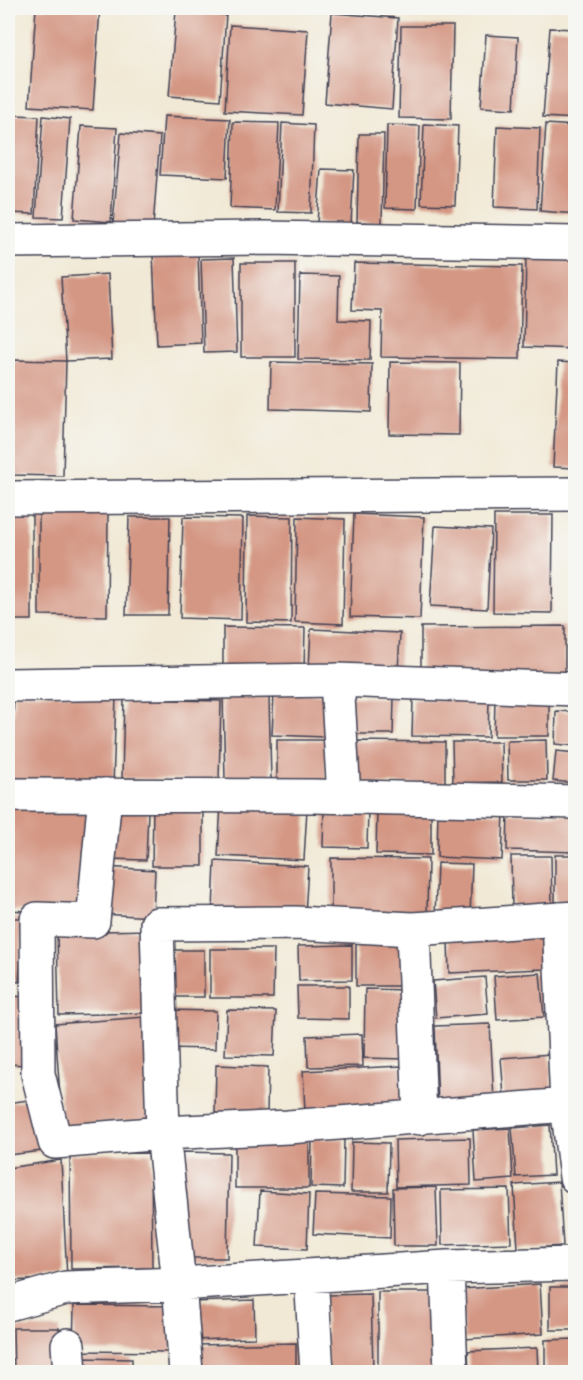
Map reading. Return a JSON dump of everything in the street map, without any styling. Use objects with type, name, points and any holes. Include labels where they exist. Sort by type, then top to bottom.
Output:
[{"type":"street","points":[[8,241],[264,238],[576,243]]},
{"type":"street","points":[[8,498],[576,494]]},
{"type":"street","points":[[8,685],[337,680],[576,688]]},
{"type":"street","points":[[337,680],[344,797]]},
{"type":"street","points":[[8,795],[344,797],[576,802]]},
{"type":"street","points":[[105,795],[93,921],[37,919],[38,1074],[55,1142],[163,1133],[288,1128],[567,1105]]},
{"type":"street","points":[[186,1372],[163,1133],[157,924],[295,924],[413,929],[567,918],[567,1105],[576,1177]]},
{"type":"street","points":[[413,929],[420,1118]]},
{"type":"street","points":[[8,1304],[66,1288],[179,1284],[447,1267],[576,1264]]},
{"type":"street","points":[[447,1267],[451,1372]]},
{"type":"street","points":[[311,1275],[316,1372]]},
{"type":"building","points":[[36,8],[100,8],[93,110],[29,106]]},
{"type":"building","points":[[176,11],[226,15],[220,100],[169,96]]},
{"type":"building","points":[[332,13],[398,18],[392,109],[325,103]]},
{"type":"building","points":[[230,25],[308,30],[302,115],[225,111]]},
{"type":"building","points":[[401,26],[453,26],[451,119],[399,118]]},
{"type":"building","points":[[550,28],[576,29],[576,119],[543,117]]},
{"type":"building","points":[[486,35],[518,37],[514,109],[481,107]]},
{"type":"building","points":[[14,115],[39,116],[34,214],[9,213]]},
{"type":"building","points":[[43,116],[70,119],[63,218],[36,217]]},
{"type":"building","points":[[164,116],[230,119],[227,178],[160,175]]},
{"type":"building","points":[[233,122],[279,123],[275,210],[230,208]]},
{"type":"building","points":[[282,123],[314,125],[311,213],[278,212]]},
{"type":"building","points":[[424,124],[458,126],[455,205],[421,204]]},
{"type":"building","points":[[546,124],[576,126],[575,214],[540,211]]},
{"type":"building","points":[[387,125],[420,126],[417,209],[385,208]]},
{"type":"building","points":[[81,126],[117,128],[111,222],[74,219]]},
{"type":"building","points":[[497,126],[540,128],[537,209],[494,207]]},
{"type":"building","points":[[121,133],[160,136],[153,227],[113,224]]},
{"type":"building","points":[[359,134],[384,134],[382,223],[357,222]]},
{"type":"building","points":[[321,169],[354,170],[351,224],[317,223]]},
{"type":"building","points":[[198,253],[201,343],[157,345],[153,255]]},
{"type":"building","points":[[526,255],[576,257],[576,349],[524,347]]},
{"type":"building","points":[[234,258],[237,352],[204,353],[201,259]]},
{"type":"building","points":[[241,263],[295,263],[295,357],[241,357]]},
{"type":"building","points":[[354,263],[522,266],[520,359],[381,357],[382,311],[352,310]]},
{"type":"building","points":[[108,274],[112,359],[66,361],[61,277]]},
{"type":"building","points":[[300,275],[339,276],[338,320],[371,321],[370,360],[298,359]]},
{"type":"building","points":[[10,360],[66,361],[63,476],[8,475]]},
{"type":"building","points":[[271,362],[372,364],[371,412],[270,409]]},
{"type":"building","points":[[390,362],[460,363],[459,435],[389,434]]},
{"type":"building","points":[[558,362],[576,363],[576,468],[553,467]]},
{"type":"building","points":[[39,513],[108,513],[107,616],[39,615]]},
{"type":"building","points":[[8,514],[32,514],[32,620],[8,620]]},
{"type":"building","points":[[354,514],[424,517],[420,619],[350,617]]},
{"type":"building","points":[[494,515],[553,515],[552,613],[493,612]]},
{"type":"building","points":[[247,516],[292,517],[291,623],[246,622]]},
{"type":"building","points":[[129,517],[170,517],[168,615],[126,615]]},
{"type":"building","points":[[183,517],[243,518],[241,620],[180,618]]},
{"type":"building","points":[[297,517],[345,519],[343,624],[295,622]]},
{"type":"building","points":[[435,526],[491,529],[487,609],[430,606]]},
{"type":"building","points":[[574,589],[576,589],[576,617],[573,617]]},
{"type":"building","points":[[565,626],[565,677],[421,677],[421,627]]},
{"type":"building","points":[[223,627],[305,628],[304,671],[223,670]]},
{"type":"building","points":[[311,629],[400,633],[398,671],[309,668]]},
{"type":"building","points":[[274,692],[326,694],[325,737],[272,735]]},
{"type":"building","points":[[14,693],[116,696],[113,787],[11,784]]},
{"type":"building","points":[[269,696],[271,780],[225,781],[223,697]]},
{"type":"building","points":[[347,697],[394,698],[393,734],[346,734]]},
{"type":"building","points":[[124,699],[221,701],[219,781],[122,778]]},
{"type":"building","points":[[413,699],[489,700],[488,737],[412,736]]},
{"type":"building","points":[[495,699],[549,700],[549,736],[494,736]]},
{"type":"building","points":[[556,711],[576,712],[576,746],[555,744]]},
{"type":"building","points":[[277,740],[326,740],[326,787],[277,787]]},
{"type":"building","points":[[546,740],[547,780],[508,780],[507,741]]},
{"type":"building","points":[[351,741],[445,742],[445,784],[351,784]]},
{"type":"building","points":[[452,742],[501,742],[502,782],[453,783]]},
{"type":"building","points":[[556,751],[576,753],[576,783],[553,781]]},
{"type":"building","points":[[8,804],[89,808],[84,914],[8,910]]},
{"type":"building","points":[[153,804],[203,805],[203,866],[152,866]]},
{"type":"building","points":[[221,804],[307,809],[304,860],[218,856]]},
{"type":"building","points":[[324,809],[368,810],[367,848],[323,847]]},
{"type":"building","points":[[110,810],[148,812],[146,860],[108,859]]},
{"type":"building","points":[[377,811],[431,812],[431,855],[376,854]]},
{"type":"building","points":[[438,811],[504,814],[502,860],[437,857]]},
{"type":"building","points":[[508,813],[576,815],[576,852],[507,850]]},
{"type":"building","points":[[555,855],[576,855],[576,902],[555,902]]},
{"type":"building","points":[[511,856],[551,856],[552,907],[512,907]]},
{"type":"building","points":[[331,858],[428,859],[427,917],[331,917]]},
{"type":"building","points":[[215,861],[308,866],[305,916],[213,911]]},
{"type":"building","points":[[437,863],[472,864],[470,917],[435,916]]},
{"type":"building","points":[[104,867],[155,870],[153,917],[102,914]]},
{"type":"building","points":[[8,918],[23,918],[19,982],[8,981]]},
{"type":"building","points":[[150,930],[151,1013],[59,1015],[57,932]]},
{"type":"building","points":[[544,935],[545,969],[449,973],[448,940]]},
{"type":"building","points":[[404,941],[404,986],[356,986],[356,942]]},
{"type":"building","points":[[352,945],[352,980],[299,981],[298,946]]},
{"type":"building","points":[[210,949],[274,949],[273,998],[210,998]]},
{"type":"building","points":[[172,950],[204,950],[204,997],[170,997]]},
{"type":"building","points":[[540,973],[544,1017],[497,1020],[494,976]]},
{"type":"building","points":[[485,977],[488,1014],[436,1018],[433,981]]},
{"type":"building","points":[[297,986],[349,986],[349,1019],[298,1018]]},
{"type":"building","points":[[365,989],[407,990],[407,1059],[364,1058]]},
{"type":"building","points":[[8,996],[28,997],[26,1065],[8,1064]]},
{"type":"building","points":[[166,1010],[216,1011],[215,1049],[165,1048]]},
{"type":"building","points":[[227,1010],[276,1011],[274,1056],[225,1055]]},
{"type":"building","points":[[145,1017],[153,1119],[62,1126],[55,1024]]},
{"type":"building","points":[[490,1024],[494,1101],[438,1104],[435,1026]]},
{"type":"building","points":[[362,1034],[363,1066],[308,1067],[307,1036]]},
{"type":"building","points":[[550,1054],[552,1094],[504,1097],[501,1058]]},
{"type":"building","points":[[216,1065],[268,1067],[267,1114],[215,1113]]},
{"type":"building","points":[[401,1066],[403,1106],[305,1111],[303,1071]]},
{"type":"building","points":[[35,1099],[42,1151],[8,1155],[8,1103]]},
{"type":"building","points":[[550,1125],[553,1175],[516,1177],[512,1128]]},
{"type":"building","points":[[510,1128],[513,1179],[476,1182],[473,1130]]},
{"type":"building","points":[[312,1138],[344,1139],[343,1188],[311,1187]]},
{"type":"building","points":[[470,1138],[471,1185],[396,1187],[395,1140]]},
{"type":"building","points":[[235,1140],[309,1141],[309,1188],[235,1188]]},
{"type":"building","points":[[352,1142],[389,1143],[388,1192],[351,1192]]},
{"type":"building","points":[[182,1152],[229,1153],[227,1258],[181,1258]]},
{"type":"building","points":[[151,1153],[152,1268],[71,1269],[70,1154]]},
{"type":"building","points":[[61,1160],[67,1278],[8,1281],[8,1168]]},
{"type":"building","points":[[559,1182],[563,1246],[518,1249],[514,1185]]},
{"type":"building","points":[[436,1187],[438,1246],[394,1246],[393,1188]]},
{"type":"building","points":[[509,1189],[511,1243],[442,1245],[441,1190]]},
{"type":"building","points":[[260,1191],[309,1194],[307,1249],[257,1247]]},
{"type":"building","points":[[315,1194],[391,1196],[390,1238],[313,1234]]},
{"type":"building","points":[[540,1284],[543,1334],[464,1339],[460,1289]]},
{"type":"building","points":[[550,1287],[576,1287],[576,1330],[550,1330]]},
{"type":"building","points":[[378,1292],[433,1292],[434,1370],[378,1371]]},
{"type":"building","points":[[371,1294],[373,1369],[327,1371],[325,1295]]},
{"type":"building","points":[[254,1300],[255,1338],[192,1340],[191,1302]]},
{"type":"building","points":[[74,1305],[174,1306],[173,1352],[73,1351]]},
{"type":"building","points":[[13,1328],[59,1328],[60,1372],[14,1372]]},
{"type":"building","points":[[576,1339],[576,1372],[545,1372],[545,1340]]},
{"type":"building","points":[[296,1343],[296,1372],[195,1372],[194,1345]]},
{"type":"building","points":[[537,1348],[538,1372],[469,1372],[468,1351]]},
{"type":"building","points":[[79,1358],[132,1359],[132,1372],[79,1372]]}]
